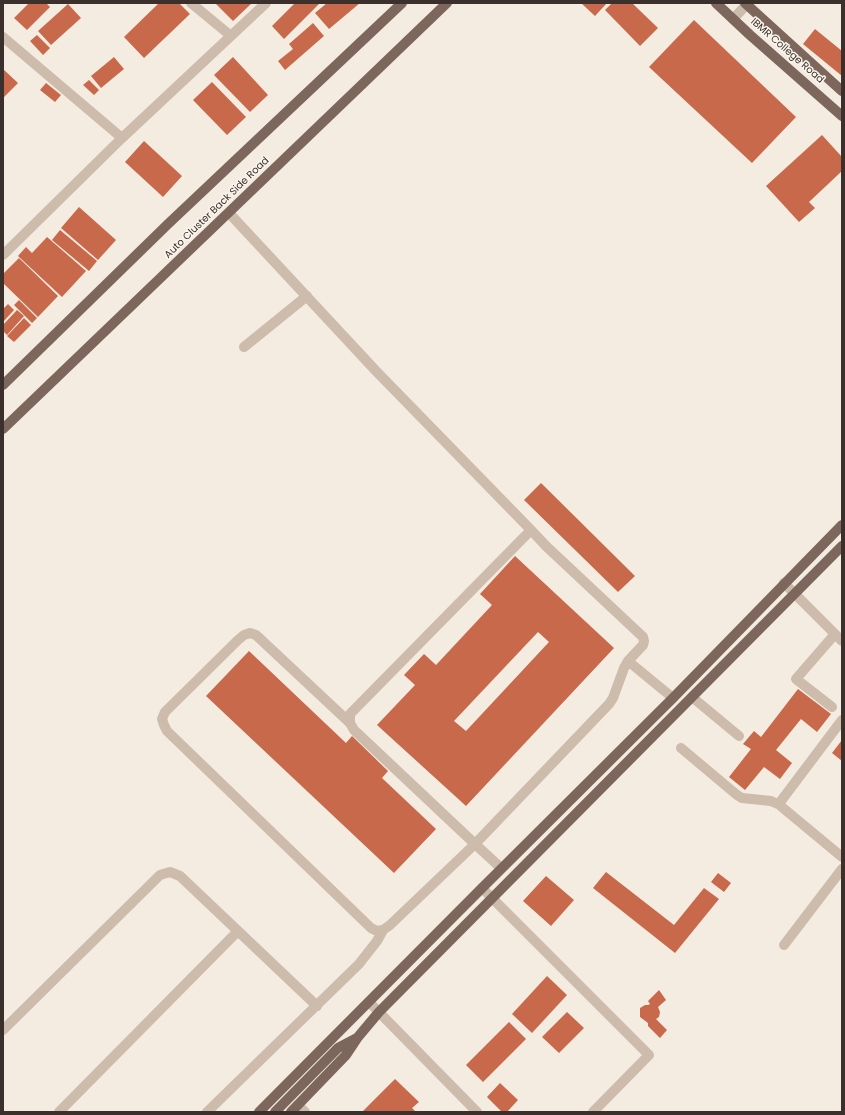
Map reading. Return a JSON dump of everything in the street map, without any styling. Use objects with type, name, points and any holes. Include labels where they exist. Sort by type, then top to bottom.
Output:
[{"type":"main road","name":"Auto Cluster Back Side Road","points":[[3,385],[168,224],[402,3]]},
{"type":"main road","name":"Auto Cluster Back Side Road","points":[[3,429],[447,3]]},
{"type":"main road","name":"IBMR College Road","points":[[716,3],[842,116]]},
{"type":"main road","name":"IBMR College Road","points":[[746,4],[842,91]]},
{"type":"main road","points":[[259,1112],[501,868],[673,698],[842,525]]},
{"type":"main road","points":[[298,1110],[346,1055],[358,1037],[379,1012],[842,546]]},
{"type":"main road","points":[[692,678],[701,688]]},
{"type":"main road","points":[[275,1112],[338,1048],[358,1037]]},
{"type":"street","points":[[191,3],[231,36]]},
{"type":"street","points":[[3,255],[122,138],[266,3]]},
{"type":"street","points":[[733,19],[746,4]]},
{"type":"street","points":[[3,37],[122,138]]},
{"type":"street","points":[[207,1112],[360,964],[383,930],[475,844],[609,704],[613,698],[624,668],[628,661],[643,645],[644,641],[643,637],[546,546],[376,370],[229,212]]},
{"type":"street","points":[[244,347],[307,296]]},
{"type":"street","points":[[350,723],[350,714],[359,704],[531,530]]},
{"type":"street","points":[[784,583],[838,637],[796,679],[832,707]]},
{"type":"street","points":[[383,930],[377,931],[371,928],[167,731],[164,725],[162,718],[165,712],[244,635],[250,633],[256,635],[350,723],[354,730],[501,868]]},
{"type":"street","points":[[628,661],[673,698]]},
{"type":"street","points":[[692,697],[739,736]]},
{"type":"street","points":[[780,805],[781,801],[842,720]]},
{"type":"street","points":[[681,748],[737,796],[742,798],[771,801],[780,805],[842,857]]},
{"type":"street","points":[[784,945],[842,869]]},
{"type":"street","points":[[3,1030],[160,875],[170,872],[180,876],[317,1006]]},
{"type":"street","points":[[482,888],[649,1055],[593,1112]]},
{"type":"street","points":[[59,1112],[238,931]]},
{"type":"street","points":[[369,1002],[477,1112]]},
{"type":"building","points":[[29,3],[46,3],[50,7],[27,30],[14,18]]},
{"type":"building","points":[[159,3],[179,3],[190,14],[144,58],[124,37]]},
{"type":"building","points":[[215,3],[252,3],[233,21]]},
{"type":"building","points":[[295,3],[320,3],[284,39],[272,26]]},
{"type":"building","points":[[327,3],[360,3],[329,29],[315,13]]},
{"type":"building","points":[[581,3],[607,3],[595,16]]},
{"type":"building","points":[[612,3],[632,3],[658,28],[640,46],[605,10]]},
{"type":"building","points":[[68,4],[81,18],[51,45],[38,31]]},
{"type":"building","points":[[694,20],[796,117],[752,163],[649,67]]},
{"type":"building","points":[[313,23],[324,36],[285,70],[278,61],[293,49],[289,44]]},
{"type":"building","points":[[815,29],[842,51],[842,76],[803,44]]},
{"type":"building","points":[[37,35],[50,48],[43,55],[30,41]]},
{"type":"building","points":[[114,57],[124,69],[101,88],[91,76]]},
{"type":"building","points":[[233,57],[268,95],[250,112],[214,75]]},
{"type":"building","points":[[3,69],[18,83],[3,98]]},
{"type":"building","points":[[89,80],[99,90],[94,95],[83,85]]},
{"type":"building","points":[[212,82],[246,117],[227,135],[193,100]]},
{"type":"building","points":[[46,83],[61,95],[55,102],[40,90]]},
{"type":"building","points":[[822,135],[842,157],[842,171],[809,202],[815,208],[799,222],[766,186]]},
{"type":"building","points":[[144,141],[182,176],[163,197],[125,162]]},
{"type":"building","points":[[79,207],[116,240],[98,260],[61,228]]},
{"type":"building","points":[[60,230],[97,261],[89,271],[52,240]]},
{"type":"building","points":[[47,237],[86,271],[62,297],[18,256],[26,247],[32,253]]},
{"type":"building","points":[[19,258],[58,296],[38,317],[3,283],[3,274]]},
{"type":"building","points":[[19,300],[37,318],[32,323],[14,305]]},
{"type":"building","points":[[8,304],[14,310],[3,322],[3,309]]},
{"type":"building","points":[[17,310],[24,316],[7,335],[3,331],[3,325]]},
{"type":"building","points":[[24,318],[31,325],[14,342],[7,336]]},
{"type":"building","points":[[541,483],[635,576],[618,592],[524,500]]},
{"type":"building","points":[[515,556],[614,648],[466,806],[377,725],[415,685],[404,675],[424,654],[436,665],[492,605],[480,594]],"holes":[[[538,632],[549,642],[466,731],[454,721]]]},
{"type":"building","points":[[249,651],[346,743],[352,736],[388,771],[382,778],[436,829],[394,873],[206,696]]},
{"type":"building","points":[[798,689],[831,714],[817,732],[801,719],[776,750],[792,763],[780,779],[764,767],[745,790],[729,777],[751,749],[743,744],[754,731],[761,737]]},
{"type":"building","points":[[842,740],[842,761],[832,753]]},
{"type":"building","points":[[606,872],[674,925],[704,888],[719,899],[675,953],[593,888]]},
{"type":"building","points":[[718,873],[731,883],[724,892],[711,882]]},
{"type":"building","points":[[546,876],[574,900],[551,926],[523,901]]},
{"type":"building","points":[[547,976],[567,995],[532,1033],[512,1014]]},
{"type":"building","points":[[659,990],[666,1000],[658,1007],[660,1012],[659,1017],[656,1019],[667,1030],[660,1038],[648,1026],[648,1023],[640,1017],[640,1008],[650,1004],[648,1001]]},
{"type":"building","points":[[567,1012],[584,1028],[559,1053],[542,1037]]},
{"type":"building","points":[[509,1022],[526,1039],[483,1082],[466,1065]]},
{"type":"building","points":[[395,1079],[419,1102],[412,1108],[416,1112],[362,1112]]},
{"type":"building","points":[[500,1083],[518,1100],[507,1112],[502,1112],[487,1097]]}]
